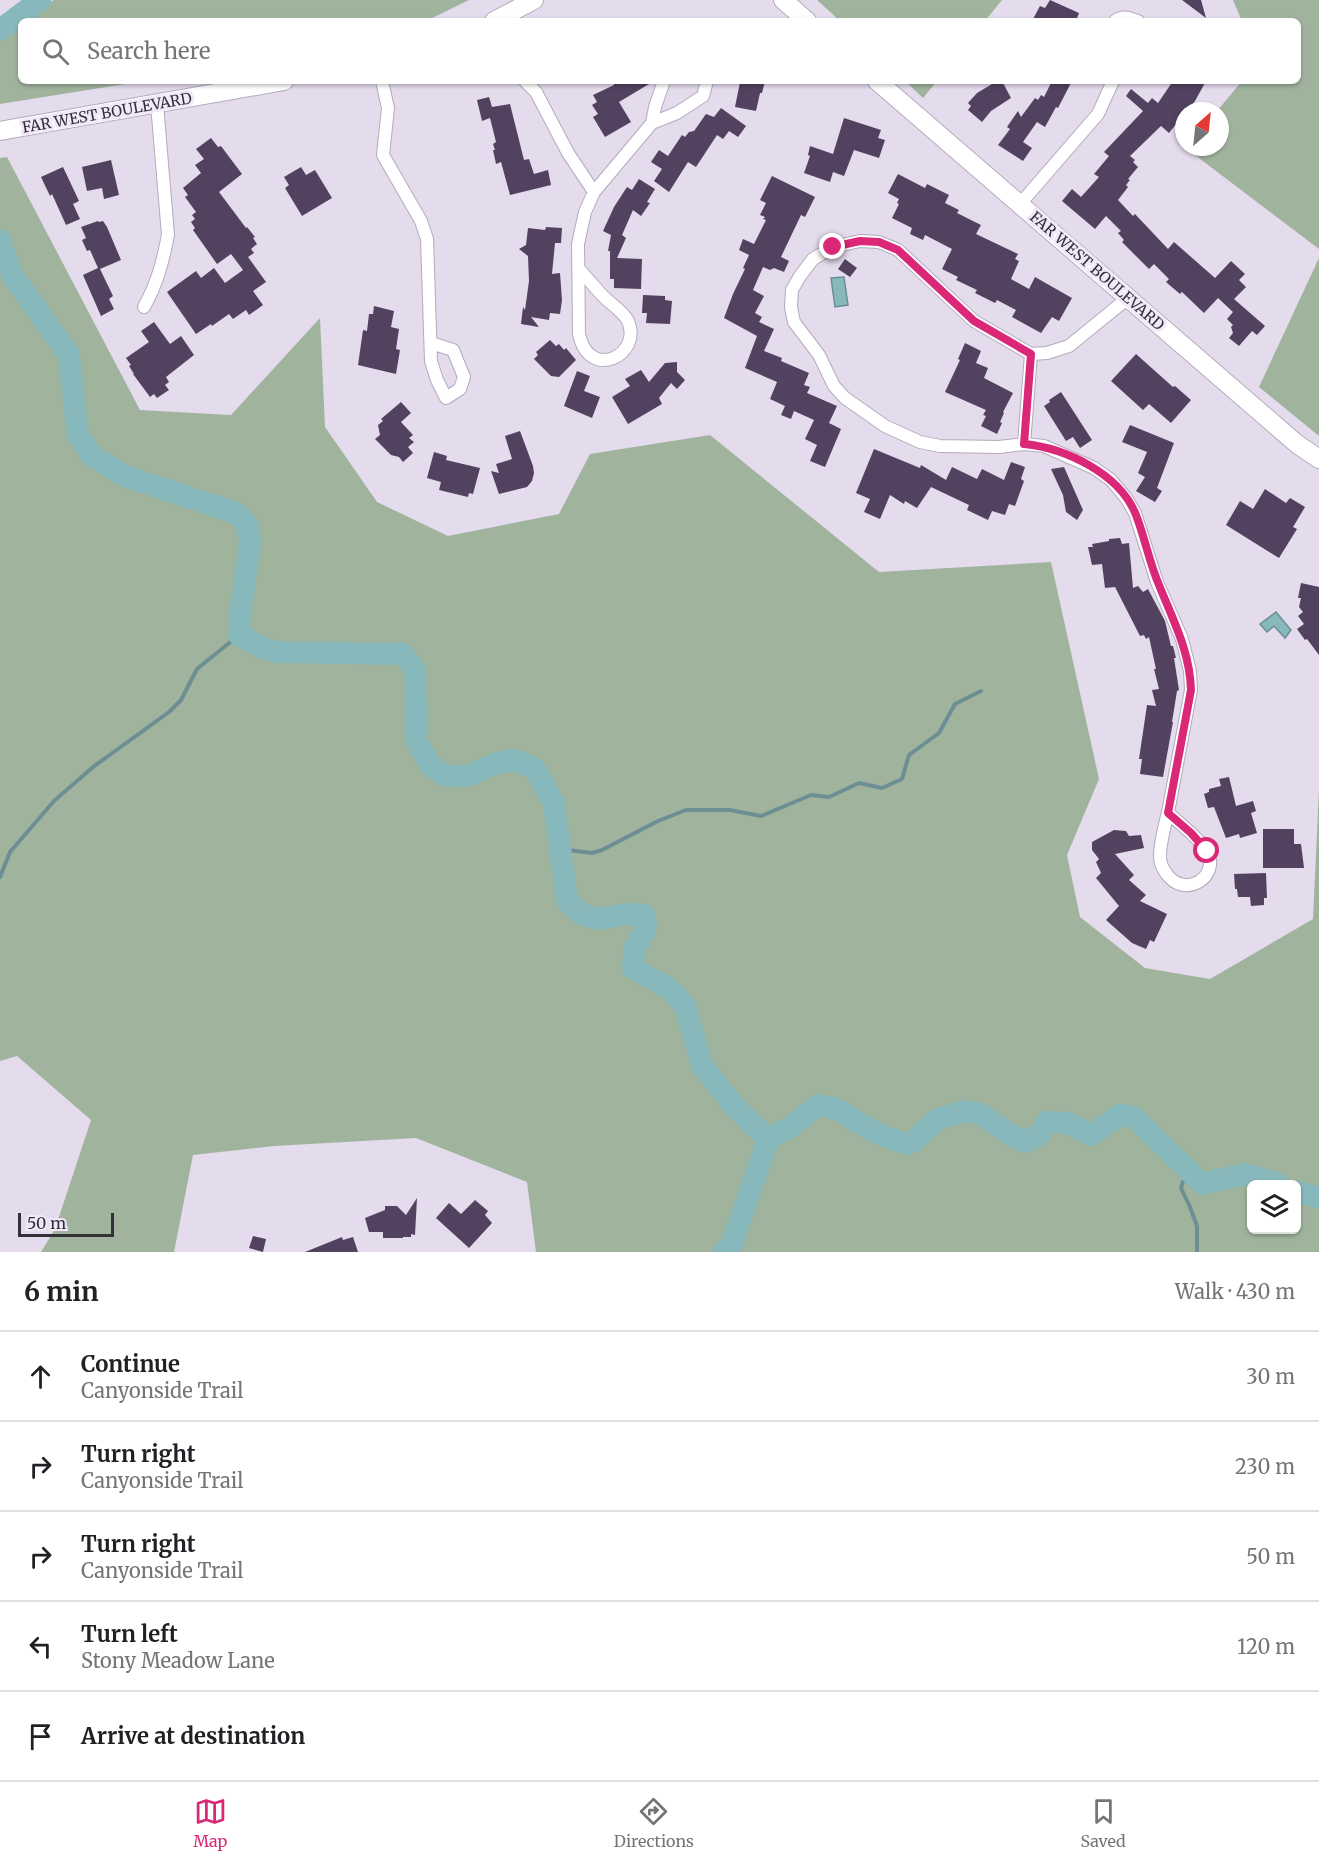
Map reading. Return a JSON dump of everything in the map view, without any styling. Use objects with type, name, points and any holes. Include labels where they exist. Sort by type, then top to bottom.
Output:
[{"type":"street","points":[[506,18],[534,0]]},
{"type":"street","points":[[783,0],[804,18]]},
{"type":"street","name":"FAR WEST BOULEVARD","points":[[0,131],[267,84]]},
{"type":"street","points":[[383,84],[388,108],[383,155],[421,221],[428,239],[431,343]]},
{"type":"street","points":[[652,123],[663,84]]},
{"type":"street","points":[[579,269],[627,318],[630,329],[629,341],[622,354],[613,359],[600,360],[589,355],[582,346],[579,334],[578,244],[585,212],[594,192],[652,123],[677,113],[703,96],[707,84]]},
{"type":"street","name":"FAR WEST BOULEVARD","points":[[880,84],[1297,444],[1319,459]]},
{"type":"street","points":[[1020,204],[1098,114],[1112,84]]},
{"type":"street","points":[[535,87],[568,153],[594,192]]},
{"type":"street","points":[[144,307],[155,286],[168,235],[157,104]]},
{"type":"street","points":[[1128,298],[1069,346],[1047,353],[1031,354],[974,321],[898,250],[879,242],[860,241],[833,247],[813,259],[792,290],[791,307],[794,322],[819,355],[834,386],[845,398],[885,426],[920,442],[940,446],[999,447],[1024,444],[1044,446],[1094,468],[1111,480],[1126,498],[1135,513],[1157,582],[1182,639],[1190,670],[1191,690],[1160,855],[1162,868],[1169,878],[1178,885],[1189,886],[1200,881],[1207,874],[1210,861],[1207,851],[1168,813]]},
{"type":"street","points":[[1024,444],[1031,354]]},
{"type":"shaded area","points":[[54,0],[469,0],[432,18],[18,18]]},
{"type":"shaded area","points":[[817,0],[1002,0],[987,18],[837,18]]},
{"type":"shaded area","points":[[1233,0],[1319,0],[1319,249],[1196,156],[1229,156],[1229,102],[1224,102],[1240,84],[1301,84],[1301,18],[1241,18]]},
{"type":"shaded area","points":[[18,18],[18,84],[125,84],[0,104],[0,27]]},
{"type":"shaded area","points":[[908,84],[935,84],[923,98]]},
{"type":"shaded area","points":[[7,157],[140,410],[231,415],[320,318],[325,427],[377,502],[448,536],[559,514],[590,454],[710,435],[879,572],[1051,562],[1099,779],[1067,855],[1080,917],[1145,968],[1210,979],[1313,919],[1319,789],[1319,1252],[536,1252],[527,1182],[416,1138],[274,1146],[193,1155],[174,1252],[41,1252],[55,1229],[91,1120],[17,1056],[0,1061],[0,158]]},
{"type":"shaded area","points":[[1319,258],[1319,436],[1259,387]]},
{"type":"shaded area","points":[[844,277],[848,305],[835,307],[831,278]]},
{"type":"shaded area","points":[[1276,612],[1291,630],[1285,638],[1274,626],[1267,632],[1260,624]]},
{"type":"building","points":[[1050,0],[1079,13],[1077,18],[1034,18],[1040,6],[1045,8]]},
{"type":"building","points":[[1182,0],[1201,0],[1206,18]]},
{"type":"building","points":[[649,84],[619,102],[631,122],[605,137],[593,117],[598,114],[592,105],[597,102],[593,95],[614,85]]},
{"type":"building","points":[[740,84],[764,84],[756,111],[735,107]]},
{"type":"building","points":[[992,84],[1004,84],[1011,98],[991,111],[982,122],[968,110],[971,106],[968,103],[977,93]]},
{"type":"building","points":[[1050,84],[1070,84],[1045,127],[1037,122],[1023,142],[1032,148],[1023,161],[998,145],[1010,129],[1007,127],[1018,111],[1021,117],[1035,98],[1038,100],[1041,95],[1044,97]]},
{"type":"building","points":[[1171,84],[1204,84],[1194,102],[1175,102],[1175,125],[1169,133],[1161,126],[1130,156],[1138,167],[1128,179],[1130,180],[1126,185],[1128,187],[1118,200],[1133,216],[1135,214],[1168,249],[1174,242],[1215,278],[1231,261],[1245,274],[1239,280],[1246,287],[1234,299],[1265,326],[1257,335],[1252,331],[1239,346],[1229,338],[1233,333],[1231,327],[1233,325],[1227,319],[1233,312],[1218,298],[1204,313],[1182,292],[1180,294],[1166,282],[1169,279],[1154,264],[1149,269],[1122,242],[1124,240],[1118,233],[1121,231],[1106,216],[1095,229],[1062,201],[1072,189],[1081,197],[1099,177],[1094,174],[1109,156],[1104,152],[1143,111],[1126,96],[1131,89],[1148,103],[1152,98],[1158,103]]},
{"type":"building","points":[[489,97],[492,107],[510,104],[524,160],[529,159],[534,174],[548,170],[551,185],[510,195],[501,162],[496,164],[493,144],[496,142],[490,118],[482,121],[477,100]]},
{"type":"building","points":[[721,108],[746,126],[738,137],[729,131],[723,139],[717,135],[696,167],[688,162],[669,192],[654,181],[662,169],[651,162],[659,150],[668,156],[682,135],[685,137],[689,132],[694,131],[706,114],[714,117]]},
{"type":"building","points":[[844,118],[881,130],[878,138],[885,140],[879,158],[854,150],[844,176],[833,172],[830,182],[804,173],[810,156],[808,155],[810,146],[833,154]]},
{"type":"building","points":[[211,138],[218,147],[221,146],[242,174],[219,192],[255,237],[253,238],[257,244],[251,249],[254,253],[248,257],[266,282],[253,291],[263,305],[249,315],[246,310],[233,319],[229,314],[196,334],[167,292],[196,271],[201,278],[214,268],[225,283],[243,270],[231,254],[217,264],[193,230],[195,228],[191,222],[195,219],[192,215],[196,212],[185,197],[188,195],[183,188],[201,173],[195,165],[204,159],[196,149]]},
{"type":"building","points":[[111,160],[119,195],[104,199],[102,188],[87,191],[82,167]]},
{"type":"building","points":[[63,167],[79,201],[73,204],[80,219],[66,225],[52,194],[50,196],[41,177]]},
{"type":"building","points":[[301,167],[306,175],[315,170],[332,198],[302,216],[285,188],[289,185],[284,177]]},
{"type":"building","points":[[898,174],[925,188],[927,184],[949,195],[945,203],[959,210],[957,213],[981,225],[976,234],[1018,254],[1015,259],[1019,261],[1011,279],[1029,289],[1035,277],[1072,298],[1059,321],[1052,317],[1041,333],[1012,317],[1016,310],[997,300],[995,303],[975,293],[977,290],[956,280],[958,277],[942,269],[952,249],[925,235],[923,240],[910,234],[912,228],[892,218],[899,199],[888,193]]},
{"type":"building","points":[[772,176],[815,197],[805,217],[801,215],[781,257],[789,261],[784,272],[763,267],[753,290],[764,296],[755,313],[762,317],[759,322],[774,329],[764,351],[809,373],[804,385],[810,387],[807,393],[837,406],[829,423],[841,429],[825,467],[810,461],[817,445],[805,439],[814,420],[794,411],[791,419],[781,415],[785,406],[770,399],[777,382],[745,368],[757,336],[724,318],[749,255],[739,250],[743,239],[754,244],[766,220],[760,215],[766,203],[760,200]]},
{"type":"building","points":[[639,179],[655,189],[647,202],[650,203],[641,216],[633,210],[622,235],[626,238],[617,258],[642,259],[641,289],[614,288],[614,279],[610,279],[610,251],[608,251],[611,235],[603,231],[614,207],[627,187],[632,190]]},
{"type":"building","points":[[103,221],[107,227],[121,260],[100,269],[113,296],[109,299],[114,309],[101,316],[83,275],[98,268],[90,250],[87,251],[82,240],[86,238],[81,227]]},
{"type":"building","points":[[546,227],[562,228],[561,243],[555,243],[552,274],[560,273],[562,300],[560,314],[550,313],[549,320],[531,317],[539,327],[521,324],[529,281],[528,256],[519,249],[526,245],[528,228],[545,230]]},
{"type":"building","points":[[845,259],[857,268],[850,277],[838,269]]},
{"type":"building","points":[[643,295],[665,296],[665,300],[672,301],[670,324],[646,323],[647,313],[642,313]]},
{"type":"building","points":[[374,306],[394,311],[391,327],[399,329],[396,349],[400,350],[396,374],[358,365],[363,330],[367,331],[369,314],[373,314]]},
{"type":"building","points":[[154,322],[170,344],[181,336],[194,355],[166,377],[169,382],[165,385],[169,390],[157,398],[154,394],[150,397],[133,374],[126,358],[149,342],[141,331]]},
{"type":"building","points":[[550,340],[556,346],[559,344],[564,350],[566,348],[576,360],[559,377],[551,376],[534,359],[538,355],[536,352]]},
{"type":"building","points":[[965,343],[981,351],[976,363],[988,368],[984,378],[1013,393],[1003,412],[1000,422],[1002,423],[997,434],[981,426],[986,410],[945,392]]},
{"type":"building","points":[[1136,354],[1191,400],[1171,423],[1149,404],[1143,410],[1111,381]]},
{"type":"building","points":[[677,362],[677,372],[685,380],[677,389],[671,383],[659,398],[662,404],[628,424],[612,397],[630,386],[625,379],[641,370],[649,382],[665,363]]},
{"type":"building","points":[[577,371],[590,376],[584,391],[600,397],[592,418],[564,406]]},
{"type":"building","points":[[1061,392],[1092,440],[1080,448],[1073,437],[1066,441],[1044,406]]},
{"type":"building","points":[[401,402],[411,413],[401,422],[413,435],[409,438],[414,442],[408,447],[413,453],[403,462],[399,457],[391,455],[375,439],[380,435],[378,425],[383,421],[381,419]]},
{"type":"building","points":[[1130,425],[1174,443],[1157,488],[1162,491],[1155,502],[1136,491],[1145,477],[1138,473],[1147,452],[1122,442]]},
{"type":"building","points":[[520,431],[533,466],[532,481],[527,487],[499,494],[491,471],[499,473],[496,464],[512,459],[505,436]]},
{"type":"building","points":[[874,449],[920,468],[921,465],[946,480],[952,467],[977,479],[982,469],[1004,480],[1011,462],[1025,467],[1021,479],[1024,481],[1015,506],[1009,504],[1005,515],[992,511],[988,520],[967,510],[969,505],[931,487],[917,508],[905,501],[904,504],[890,495],[880,519],[864,512],[870,499],[856,493]]},
{"type":"building","points":[[434,452],[447,456],[446,460],[480,468],[473,494],[469,493],[468,497],[439,490],[441,482],[427,478]]},
{"type":"building","points":[[1064,467],[1083,510],[1077,520],[1066,512],[1063,495],[1051,469]]},
{"type":"building","points":[[1265,489],[1286,503],[1290,498],[1305,507],[1293,527],[1297,529],[1279,558],[1226,525],[1240,501],[1253,509]]},
{"type":"building","points":[[1120,538],[1122,544],[1129,543],[1133,588],[1138,586],[1143,592],[1148,589],[1165,621],[1176,658],[1174,658],[1179,690],[1163,777],[1140,774],[1142,759],[1139,759],[1147,705],[1156,706],[1152,690],[1159,689],[1149,637],[1146,639],[1144,635],[1140,636],[1115,587],[1105,588],[1102,564],[1092,565],[1088,547],[1109,541],[1109,539]]},
{"type":"building","points":[[1301,583],[1319,587],[1319,655],[1297,629],[1304,624],[1298,616],[1303,612],[1299,607],[1301,598],[1298,598]]},
{"type":"building","points":[[1229,777],[1236,806],[1253,801],[1256,811],[1251,813],[1257,833],[1240,838],[1239,834],[1226,838],[1214,807],[1208,808],[1204,794],[1209,792],[1209,789],[1221,786],[1219,779]]},
{"type":"building","points":[[1263,829],[1294,829],[1294,844],[1301,844],[1304,868],[1263,868]]},
{"type":"building","points":[[1114,830],[1126,831],[1129,836],[1141,835],[1144,848],[1115,854],[1134,875],[1129,880],[1146,895],[1140,901],[1167,914],[1154,942],[1150,940],[1146,949],[1132,943],[1106,920],[1119,906],[1096,878],[1101,873],[1096,862],[1099,859],[1092,850],[1092,842]]},
{"type":"building","points":[[1266,873],[1267,898],[1264,898],[1264,905],[1251,906],[1250,897],[1238,897],[1234,874]]},
{"type":"building","points":[[417,1198],[415,1235],[411,1234],[411,1237],[403,1238],[383,1238],[383,1232],[369,1232],[365,1218],[385,1210],[385,1206],[397,1206],[406,1215]]},
{"type":"building","points":[[475,1200],[488,1211],[485,1215],[492,1223],[469,1248],[436,1218],[449,1203],[461,1214]]},
{"type":"building","points":[[253,1236],[266,1239],[263,1252],[249,1248]]},
{"type":"building","points":[[342,1237],[343,1240],[353,1237],[358,1252],[305,1252]]},
{"type":"waterway","points":[[0,30],[40,0]]},
{"type":"waterway","points":[[0,240],[12,275],[69,355],[78,435],[92,456],[125,476],[236,513],[248,526],[250,542],[239,635],[261,647],[277,652],[403,654],[415,670],[417,741],[429,764],[446,776],[467,776],[497,763],[513,760],[534,768],[554,803],[567,901],[580,913],[590,917],[644,915],[646,927],[634,951],[633,968],[670,989],[685,1006],[702,1065],[734,1106],[768,1139],[790,1127],[818,1105],[837,1109],[874,1132],[906,1144],[913,1142],[936,1120],[964,1111],[981,1114],[1010,1135],[1026,1142],[1040,1134],[1047,1122],[1068,1123],[1091,1135],[1119,1115],[1134,1117],[1202,1184],[1246,1174],[1265,1180]]},
{"type":"waterway","points":[[0,877],[10,852],[54,801],[93,767],[169,712],[181,700],[197,669],[239,635]]},
{"type":"waterway","points":[[560,849],[592,853],[602,850],[658,821],[686,810],[730,810],[761,816],[811,795],[829,797],[859,783],[882,788],[902,779],[909,755],[939,733],[955,704],[981,691]]},
{"type":"waterway","points":[[724,1252],[732,1244],[768,1139]]},
{"type":"waterway","points":[[1187,1168],[1181,1188],[1197,1226],[1197,1252]]},
{"type":"waterway","points":[[1301,1193],[1319,1198]]},
{"type":"route","points":[[833,247],[860,241],[879,242],[898,250],[974,321],[1031,354],[1024,444],[1044,446],[1094,468],[1111,480],[1126,498],[1135,513],[1157,582],[1182,639],[1190,670],[1191,690],[1168,813],[1207,851]]}]
